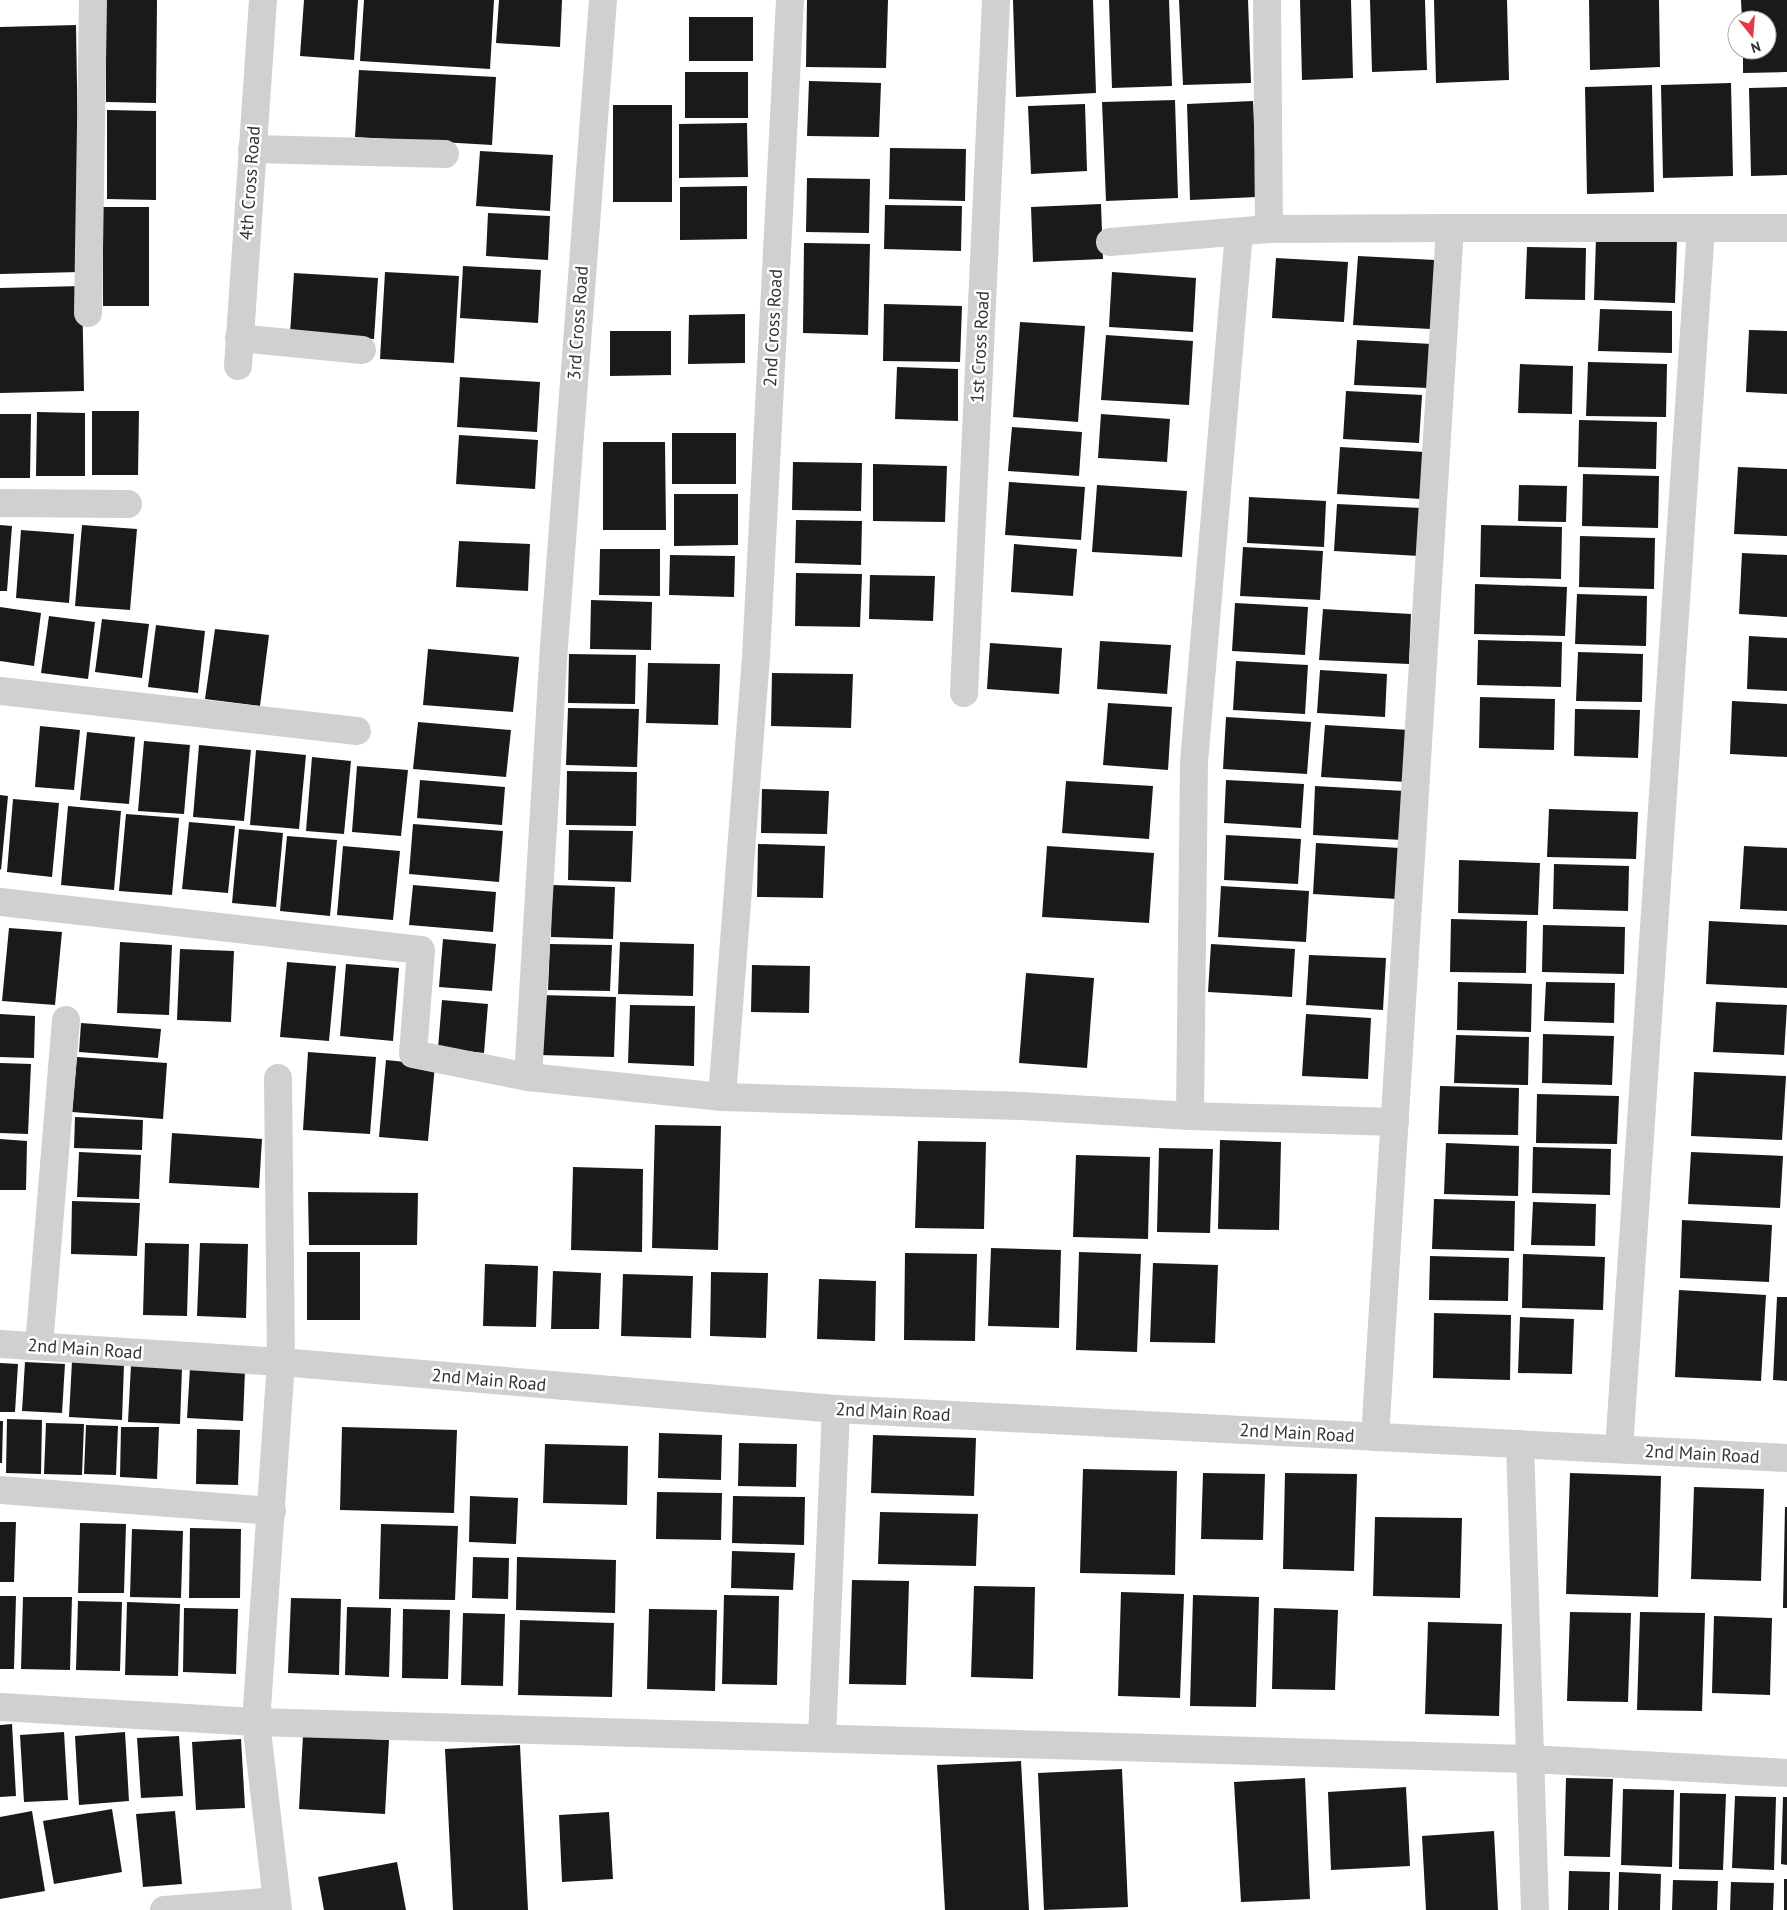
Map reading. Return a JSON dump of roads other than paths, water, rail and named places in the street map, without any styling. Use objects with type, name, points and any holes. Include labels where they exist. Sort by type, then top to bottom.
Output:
[{"type":"street","points":[[88,313],[93,0]]},
{"type":"street","name":"4th Cross Road","points":[[238,366],[263,0]]},
{"type":"street","name":"3rd Cross Road","points":[[528,1077],[554,646],[603,0]]},
{"type":"street","name":"2nd Cross Road","points":[[722,1097],[756,657],[790,0]]},
{"type":"street","name":"1st Cross Road","points":[[964,693],[996,0]]},
{"type":"street","points":[[1266,0],[1269,229]]},
{"type":"street","points":[[252,149],[445,154]]},
{"type":"street","points":[[1375,1437],[1450,228]]},
{"type":"street","points":[[1619,1449],[1701,228]]},
{"type":"street","points":[[1110,242],[1269,229],[1787,228]]},
{"type":"street","points":[[1190,1116],[1194,762],[1239,232]]},
{"type":"street","points":[[240,338],[362,350]]},
{"type":"street","points":[[0,503],[128,504]]},
{"type":"street","points":[[0,691],[358,731]]},
{"type":"street","points":[[0,902],[421,950],[413,1054],[528,1077],[722,1097],[1022,1106],[1190,1116],[1395,1122]]},
{"type":"street","points":[[39,1346],[66,1020]]},
{"type":"street","points":[[164,1910],[277,1906],[256,1722],[281,1362],[278,1078]]},
{"type":"street","name":"2nd Main Road","points":[[0,1344],[281,1362],[836,1409],[1787,1458]]},
{"type":"street","points":[[822,1737],[836,1409]]},
{"type":"street","points":[[1520,1444],[1535,1910]]},
{"type":"street","points":[[0,1490],[272,1511]]},
{"type":"street","points":[[0,1707],[256,1722],[1530,1759],[1787,1772]]}]
